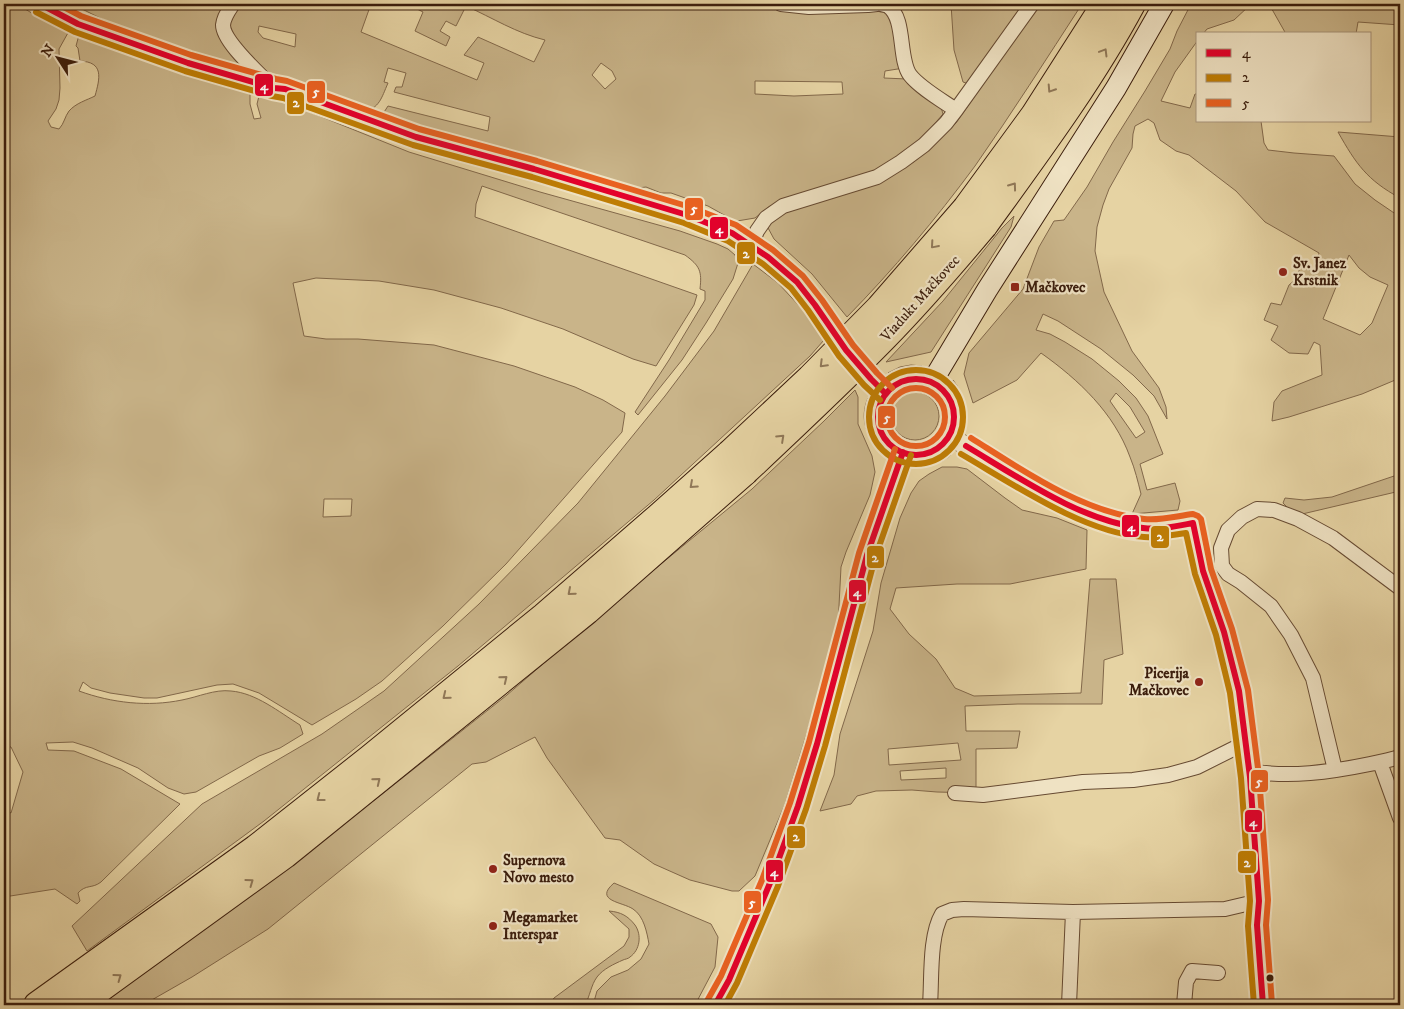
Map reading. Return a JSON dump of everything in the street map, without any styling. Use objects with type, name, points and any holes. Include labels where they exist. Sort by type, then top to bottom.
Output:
[{"type":"highway","points":[[975,217],[1034,116],[1105,4]]},
{"type":"highway","points":[[975,217],[1059,122],[1098,62],[1132,4]]},
{"type":"highway","name":"Viadukt Mačkovec","points":[[738,462],[817,405],[886,336],[940,277],[975,217]]},
{"type":"highway","points":[[37,1005],[256,848],[738,462]]},
{"type":"highway","points":[[78,1005],[262,873],[587,611],[738,462]]},
{"type":"main road","points":[[932,382],[987,290],[1116,88],[1164,4]]},
{"type":"main road","points":[[921,379],[932,382],[948,395],[953,405],[954,426],[949,436],[943,445],[924,455],[913,455],[892,447],[884,437],[879,426],[878,414],[881,402],[886,394],[903,381],[921,379]]},
{"type":"main road","points":[[715,1005],[729,980],[770,883],[798,806],[822,726],[867,555],[903,452]]},
{"type":"street","points":[[40,4],[78,24],[188,63],[274,88],[285,89],[416,137],[687,215],[732,233],[768,258],[797,282],[815,304],[846,350],[886,394]]},
{"type":"street","points":[[233,4],[225,16],[223,26],[226,36],[232,45],[274,88]]},
{"type":"street","points":[[781,4],[809,7],[877,4]]},
{"type":"street","points":[[881,4],[889,7],[895,14],[906,66],[910,75],[956,110]]},
{"type":"street","points":[[751,246],[757,231],[766,218],[783,206],[877,177],[924,145],[956,110],[1032,4]]},
{"type":"street","points":[[949,436],[1025,480],[1091,515],[1143,528],[1173,527],[1193,523],[1203,571],[1224,632],[1239,691],[1247,742],[1259,902],[1257,925],[1263,1005]]},
{"type":"street","points":[[1335,770],[1313,678],[1291,636],[1271,606],[1228,574],[1222,566],[1220,548],[1228,530],[1242,517],[1257,509],[1274,510],[1298,519],[1333,538],[1400,588]]},
{"type":"street","points":[[956,793],[983,794],[1082,782],[1132,780],[1168,775],[1197,767],[1247,742]]},
{"type":"street","points":[[1250,771],[1271,774],[1300,774],[1348,768],[1400,757]]},
{"type":"street","points":[[1382,768],[1400,818]]},
{"type":"street","points":[[930,1005],[937,923],[942,914],[952,910],[1073,912],[1225,909],[1259,902]]},
{"type":"street","points":[[1069,1005],[1073,912]]},
{"type":"street","points":[[1184,1005],[1186,982],[1192,971],[1218,972]]},
{"type":"shaded area","points":[[4,4],[17,4],[43,20],[69,31],[59,49],[59,100],[56,109],[48,121],[51,127],[59,129],[72,108],[95,96],[99,77],[97,68],[93,64],[80,61],[76,46],[79,35],[250,89],[250,104],[254,119],[261,118],[257,104],[260,92],[409,152],[540,192],[680,231],[717,244],[735,255],[738,263],[733,279],[682,360],[638,415],[635,412],[705,300],[705,291],[700,289],[701,278],[699,269],[685,255],[482,186],[476,204],[475,217],[697,295],[694,305],[656,366],[633,359],[563,329],[501,308],[434,290],[379,281],[316,278],[293,283],[304,336],[434,345],[514,366],[575,387],[625,413],[622,432],[506,564],[443,626],[382,681],[312,725],[259,693],[233,684],[217,685],[157,698],[144,698],[110,693],[91,688],[83,682],[79,691],[130,703],[169,702],[219,691],[231,691],[249,695],[300,725],[303,734],[280,748],[259,756],[196,792],[184,794],[168,788],[138,768],[92,748],[73,742],[46,743],[48,750],[74,751],[121,769],[180,804],[101,882],[84,888],[78,893],[80,901],[77,904],[55,889],[4,897],[4,810],[11,813],[23,772],[11,747],[4,746]],"holes":[[[324,499],[352,499],[351,516],[323,517]]]},
{"type":"shaded area","points":[[72,4],[231,4],[224,14],[251,75],[209,59],[148,40]]},
{"type":"shaded area","points":[[239,4],[371,4],[361,32],[477,80],[484,63],[464,55],[478,37],[534,62],[545,40],[514,29],[466,6],[456,26],[446,21],[440,31],[450,37],[446,46],[415,31],[423,12],[407,4],[770,4],[784,7],[880,8],[892,17],[904,68],[885,71],[884,78],[907,79],[940,104],[943,114],[925,135],[874,172],[770,206],[755,218],[737,221],[708,206],[671,193],[661,193],[646,187],[622,190],[379,120],[388,106],[488,131],[490,117],[394,92],[396,87],[402,87],[406,73],[388,68],[384,82],[388,83],[381,98],[377,105],[363,113],[289,86],[272,77],[244,54],[229,30],[231,15]],"holes":[[[259,26],[296,34],[295,47],[263,38],[258,32]],[[601,63],[612,71],[616,79],[605,89],[592,75]],[[755,81],[842,82],[843,94],[794,96],[755,94]]]},
{"type":"shaded area","points":[[951,4],[1023,4],[966,83],[963,82],[954,50]]},
{"type":"shaded area","points":[[1039,4],[1082,4],[960,186],[897,263],[847,317],[812,274],[774,239],[767,226],[781,214],[888,178],[915,161],[956,123]]},
{"type":"shaded area","points":[[1191,4],[1248,4],[1249,6],[1234,20],[1207,29],[1205,32],[1196,32],[1196,43],[1175,72],[1161,101],[1190,108],[1196,94],[1196,122],[1261,122],[1264,143],[1268,150],[1334,156],[1355,184],[1400,217],[1400,378],[1362,394],[1272,421],[1274,402],[1282,391],[1322,375],[1320,345],[1314,342],[1308,354],[1289,353],[1271,340],[1278,326],[1264,320],[1271,303],[1281,305],[1289,285],[1295,280],[1300,268],[1314,271],[1319,253],[1265,222],[1236,191],[1189,155],[1176,151],[1160,140],[1154,123],[1148,119],[1135,126],[1132,148],[1109,189],[1097,227],[1095,251],[1104,292],[1132,351],[1159,388],[1166,407],[1167,419],[1154,396],[1133,375],[1101,349],[1058,321],[1043,314],[1036,330],[1050,334],[1092,359],[1136,398],[1148,416],[1163,454],[1140,464],[1147,490],[1175,483],[1180,501],[1178,510],[1132,514],[1141,494],[1123,441],[1105,412],[1069,374],[1041,353],[1017,380],[973,403],[964,374],[969,353],[1023,289],[1039,247],[1054,221],[1064,220],[1087,187],[1170,49]],"holes":[[[1349,255],[1359,268],[1370,277],[1388,285],[1372,323],[1360,335],[1323,319]],[[1116,393],[1130,407],[1145,432],[1136,438],[1110,401]]]},
{"type":"shaded area","points":[[1269,4],[1400,4],[1400,25],[1358,22],[1356,32],[1285,32]]},
{"type":"shaded area","points":[[1338,132],[1400,137],[1400,198],[1379,185],[1363,170]]},
{"type":"shaded area","points":[[1014,216],[1011,227],[931,352],[886,362],[943,301],[1002,228]]},
{"type":"shaded area","points":[[753,264],[778,283],[804,311],[824,340],[810,356],[654,500],[458,666],[264,821],[87,951],[72,926],[202,804],[322,734],[384,691],[479,604],[578,503],[665,396],[714,331]]},
{"type":"shaded area","points":[[922,366],[906,375],[888,373],[900,367]]},
{"type":"shaded area","points":[[953,380],[960,391],[964,403],[966,428],[959,419],[959,407],[951,394]]},
{"type":"shaded area","points":[[855,390],[858,397],[858,424],[872,456],[875,472],[870,495],[841,567],[838,625],[785,804],[755,876],[739,891],[732,891],[690,880],[654,864],[620,840],[605,838],[547,758],[535,737],[486,762],[472,764],[268,929],[192,977],[143,1005],[101,1005],[381,795],[507,695],[610,606],[752,489]]},
{"type":"shaded area","points":[[915,392],[924,394],[932,399],[937,407],[939,416],[937,425],[932,433],[924,438],[915,440],[906,438],[898,433],[893,425],[891,416],[893,407],[898,399],[906,394]]},
{"type":"shaded area","points":[[868,398],[873,408],[873,421],[881,445],[881,454],[868,434],[864,420],[865,406]]},
{"type":"shaded area","points":[[939,452],[951,455],[934,464],[914,467],[917,460]]},
{"type":"shaded area","points":[[942,467],[967,469],[1022,510],[1057,518],[1087,530],[1086,569],[1010,584],[957,584],[896,588],[890,609],[909,634],[936,659],[955,688],[974,696],[1081,693],[1090,579],[1116,579],[1123,654],[1104,660],[1102,704],[965,706],[966,731],[1020,731],[1017,748],[976,749],[976,793],[912,790],[876,791],[857,796],[851,804],[820,811],[834,775],[840,734],[873,631],[881,583],[900,518],[911,493],[919,481]],"holes":[[[958,743],[961,760],[889,765],[888,749]],[[946,768],[946,778],[901,780],[900,771]]]},
{"type":"shaded area","points":[[1400,474],[1400,491],[1298,515],[1283,503],[1285,498],[1304,500],[1332,497]]},
{"type":"shaded area","points":[[614,883],[711,924],[718,937],[715,967],[695,1005],[593,1005],[597,991],[611,977],[628,970],[641,959],[649,944],[644,925],[637,912],[608,897],[608,889]]},
{"type":"shaded area","points":[[609,911],[624,915],[635,925],[639,933],[639,942],[636,950],[629,958],[612,965],[599,974],[593,983],[585,1005],[549,1005],[554,998],[624,946],[629,937],[629,929]]},
{"type":"transit line","name":"4","points":[[40,4],[78,24],[188,63],[274,88],[285,89],[416,137],[534,169],[687,215],[732,233],[768,257],[797,282],[846,350],[886,394]]},
{"type":"transit line","name":"5","points":[[58,4],[81,16],[191,55],[287,81],[419,129],[537,161],[690,207],[736,225],[773,250],[803,276],[853,345],[892,388]]},
{"type":"transit line","name":"2","points":[[36,12],[75,32],[185,71],[283,98],[413,145],[532,177],[684,223],[728,241],[763,264],[791,288],[839,356],[880,400]]},
{"type":"transit line","name":"2","points":[[916,370],[934,374],[949,384],[959,399],[963,417],[959,435],[949,450],[934,460],[916,464],[898,460],[883,450],[873,435],[869,417],[873,399],[883,384],[898,374],[916,370]]},
{"type":"transit line","name":"4","points":[[916,379],[931,382],[943,390],[951,402],[954,417],[951,432],[943,444],[931,452],[916,455],[901,452],[889,444],[881,432],[878,417],[881,402],[889,390],[901,382],[916,379]]},
{"type":"transit line","name":"5","points":[[910,388],[922,388],[937,396],[945,411],[945,417],[945,423],[937,438],[922,446],[910,446],[895,438],[887,423],[887,411],[895,396],[910,388]]},
{"type":"transit line","name":"5","points":[[971,438],[1053,488],[1098,508],[1144,519],[1162,519],[1193,514],[1201,519],[1211,569],[1232,629],[1248,690],[1259,776],[1268,900],[1266,925],[1272,1004]]},
{"type":"transit line","name":"4","points":[[966,446],[1051,496],[1097,517],[1143,528],[1193,523],[1203,571],[1224,632],[1239,691],[1250,777],[1259,901],[1257,925],[1263,1005]]},
{"type":"transit line","name":"5","points":[[707,1001],[721,976],[762,880],[790,803],[809,742],[859,553],[895,449]]},
{"type":"transit line","name":"4","points":[[715,1005],[729,980],[770,883],[798,806],[817,744],[867,555],[903,452]]},
{"type":"transit line","name":"2","points":[[961,454],[1050,505],[1097,527],[1121,534],[1144,537],[1160,537],[1186,533],[1195,574],[1216,635],[1230,693],[1241,778],[1250,901],[1248,926],[1254,1005]]},
{"type":"transit line","name":"2","points":[[725,1005],[737,983],[778,886],[806,809],[825,746],[875,558],[911,455]]},
{"type":"place","name":"Sv. Janez Krstnik","points":[[1283,272]]},
{"type":"place","name":"Mačkovec","points":[[1015,287]]},
{"type":"place","name":"Picerija Mačkovec","points":[[1199,682]]},
{"type":"place","name":"Supernova Novo mesto","points":[[493,869]]},
{"type":"place","name":"Megamarket Interspar","points":[[493,926]]}]
